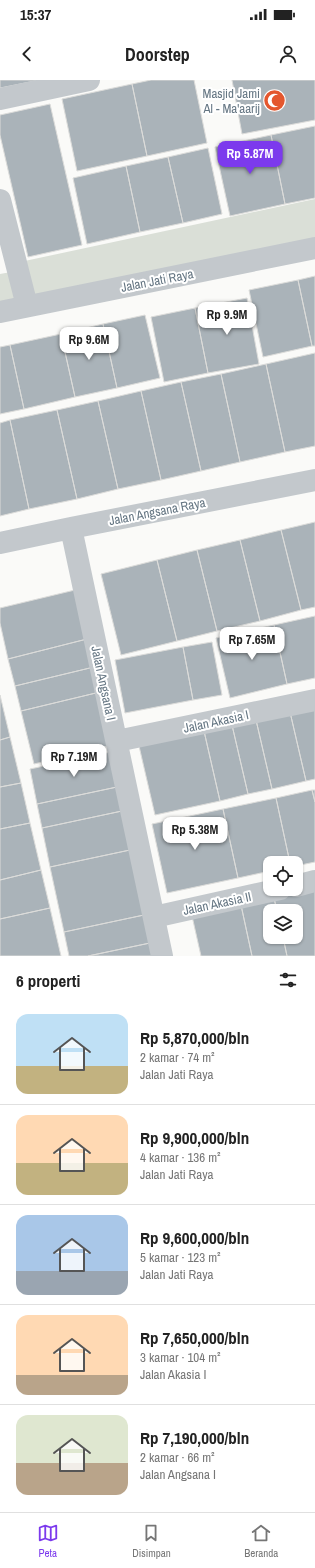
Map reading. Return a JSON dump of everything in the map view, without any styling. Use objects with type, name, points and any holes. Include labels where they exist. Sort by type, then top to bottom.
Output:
[{"type":"street","points":[[0,99],[89,80]]},
{"type":"street","points":[[0,200],[27,306]]},
{"type":"street","name":"Jalan Jati Raya","points":[[0,312],[315,248]]},
{"type":"street","name":"Jalan Angsana Raya","points":[[0,543],[315,480]]},
{"type":"street","name":"Jalan Angsana I","points":[[72,528],[162,956]]},
{"type":"street","name":"Jalan Akasia I","points":[[117,741],[315,700]]},
{"type":"street","points":[[303,884],[315,881]]},
{"type":"street","name":"Jalan Akasia II","points":[[154,917],[263,893]]},
{"type":"shaded area","points":[[315,199],[315,242],[29,298],[20,262]]},
{"type":"shaded area","points":[[11,272],[19,302],[0,307],[0,274]]},
{"type":"building","points":[[0,80],[40,80],[0,88]]},
{"type":"building","points":[[151,80],[194,80],[207,143],[147,156],[132,84]]},
{"type":"building","name":"Masjid Jami Al - Ma'aarij","points":[[232,80],[315,80],[315,120],[242,134]]},
{"type":"building","points":[[132,84],[147,156],[77,171],[62,99]]},
{"type":"building","points":[[50,104],[82,245],[28,257],[0,135],[0,115]]},
{"type":"building","points":[[315,126],[315,198],[285,204],[271,135]]},
{"type":"building","points":[[271,135],[285,204],[230,216],[215,147]]},
{"type":"building","points":[[208,148],[222,214],[183,223],[168,157]]},
{"type":"building","points":[[168,157],[183,223],[140,232],[126,166]]},
{"type":"building","points":[[126,166],[140,232],[87,244],[73,178]]},
{"type":"building","points":[[315,276],[315,346],[312,346],[298,280]]},
{"type":"building","points":[[298,280],[312,346],[263,357],[249,290]]},
{"type":"building","points":[[247,298],[259,364],[208,373],[195,308]]},
{"type":"building","points":[[195,308],[208,373],[164,382],[151,317]]},
{"type":"building","points":[[145,315],[160,378],[117,388],[103,324]]},
{"type":"building","points":[[103,324],[117,388],[75,397],[61,334]]},
{"type":"building","points":[[61,334],[75,397],[24,409],[10,345]]},
{"type":"building","points":[[10,345],[24,409],[0,414],[0,347]]},
{"type":"building","points":[[315,353],[315,446],[285,452],[266,364]]},
{"type":"building","points":[[266,364],[285,452],[240,462],[221,374]]},
{"type":"building","points":[[221,374],[240,462],[201,471],[181,382]]},
{"type":"building","points":[[181,382],[201,471],[161,480],[141,391]]},
{"type":"building","points":[[141,391],[161,480],[118,489],[98,401]]},
{"type":"building","points":[[98,401],[118,489],[77,499],[57,410]]},
{"type":"building","points":[[57,410],[77,499],[29,509],[10,420]]},
{"type":"building","points":[[10,420],[29,509],[0,516],[0,423]]},
{"type":"building","points":[[315,522],[315,607],[301,610],[281,530]]},
{"type":"building","points":[[281,530],[301,610],[260,621],[240,540]]},
{"type":"building","points":[[240,540],[260,621],[217,631],[197,550]]},
{"type":"building","points":[[197,550],[217,631],[177,641],[157,560]]},
{"type":"building","points":[[157,560],[177,641],[121,655],[101,574]]},
{"type":"building","points":[[75,590],[87,639],[8,659],[0,623],[0,608]]},
{"type":"building","points":[[315,616],[315,678],[287,684],[274,625]]},
{"type":"building","points":[[274,625],[287,684],[230,698],[216,638]]},
{"type":"building","points":[[87,639],[94,667],[15,686],[8,659]]},
{"type":"building","points":[[212,642],[222,695],[193,700],[183,647]]},
{"type":"building","points":[[183,647],[193,700],[125,713],[115,660]]},
{"type":"building","points":[[94,667],[100,692],[21,711],[15,686]]},
{"type":"building","points":[[100,692],[113,745],[34,764],[21,711]]},
{"type":"building","points":[[0,695],[10,737],[0,740]]},
{"type":"building","points":[[315,707],[315,779],[306,781],[290,712]]},
{"type":"building","points":[[290,712],[306,781],[272,789],[256,720]]},
{"type":"building","points":[[256,720],[272,789],[248,794],[232,725]]},
{"type":"building","points":[[232,725],[248,794],[220,801],[204,731]]},
{"type":"building","points":[[204,731],[220,801],[155,815],[139,746]]},
{"type":"building","points":[[10,737],[21,783],[0,787],[0,740]]},
{"type":"building","points":[[110,752],[117,787],[37,804],[30,769]]},
{"type":"building","points":[[21,783],[30,823],[0,829],[0,787]]},
{"type":"building","points":[[117,787],[122,811],[42,828],[37,804]]},
{"type":"building","points":[[312,790],[315,790],[315,802]]},
{"type":"building","points":[[312,790],[315,802],[315,862],[303,865],[303,856],[288,856],[276,798]]},
{"type":"building","points":[[276,798],[288,856],[263,856],[263,873],[238,878],[223,809]]},
{"type":"building","points":[[223,809],[238,878],[167,893],[152,824]]},
{"type":"building","points":[[122,811],[130,850],[50,867],[42,828]]},
{"type":"building","points":[[30,823],[41,870],[0,880],[0,829]]},
{"type":"building","points":[[130,850],[144,915],[64,932],[50,867]]},
{"type":"building","points":[[41,870],[50,908],[0,919],[0,880]]},
{"type":"building","points":[[315,889],[315,956],[287,956],[284,944],[303,944],[303,904],[275,904],[274,898],[283,896],[303,896],[303,892]]},
{"type":"building","points":[[274,898],[275,904],[263,904],[263,944],[284,944],[287,956],[252,956],[241,905]]},
{"type":"building","points":[[241,905],[252,956],[201,956],[192,916]]},
{"type":"building","points":[[50,908],[61,956],[0,956],[0,919]]},
{"type":"building","points":[[144,915],[150,943],[88,956],[69,956],[64,932]]},
{"type":"building","points":[[150,943],[153,956],[88,956]]},
{"type":"place","name":"Masjid Jami Al - Ma'aarij","points":[[275,100]]}]
